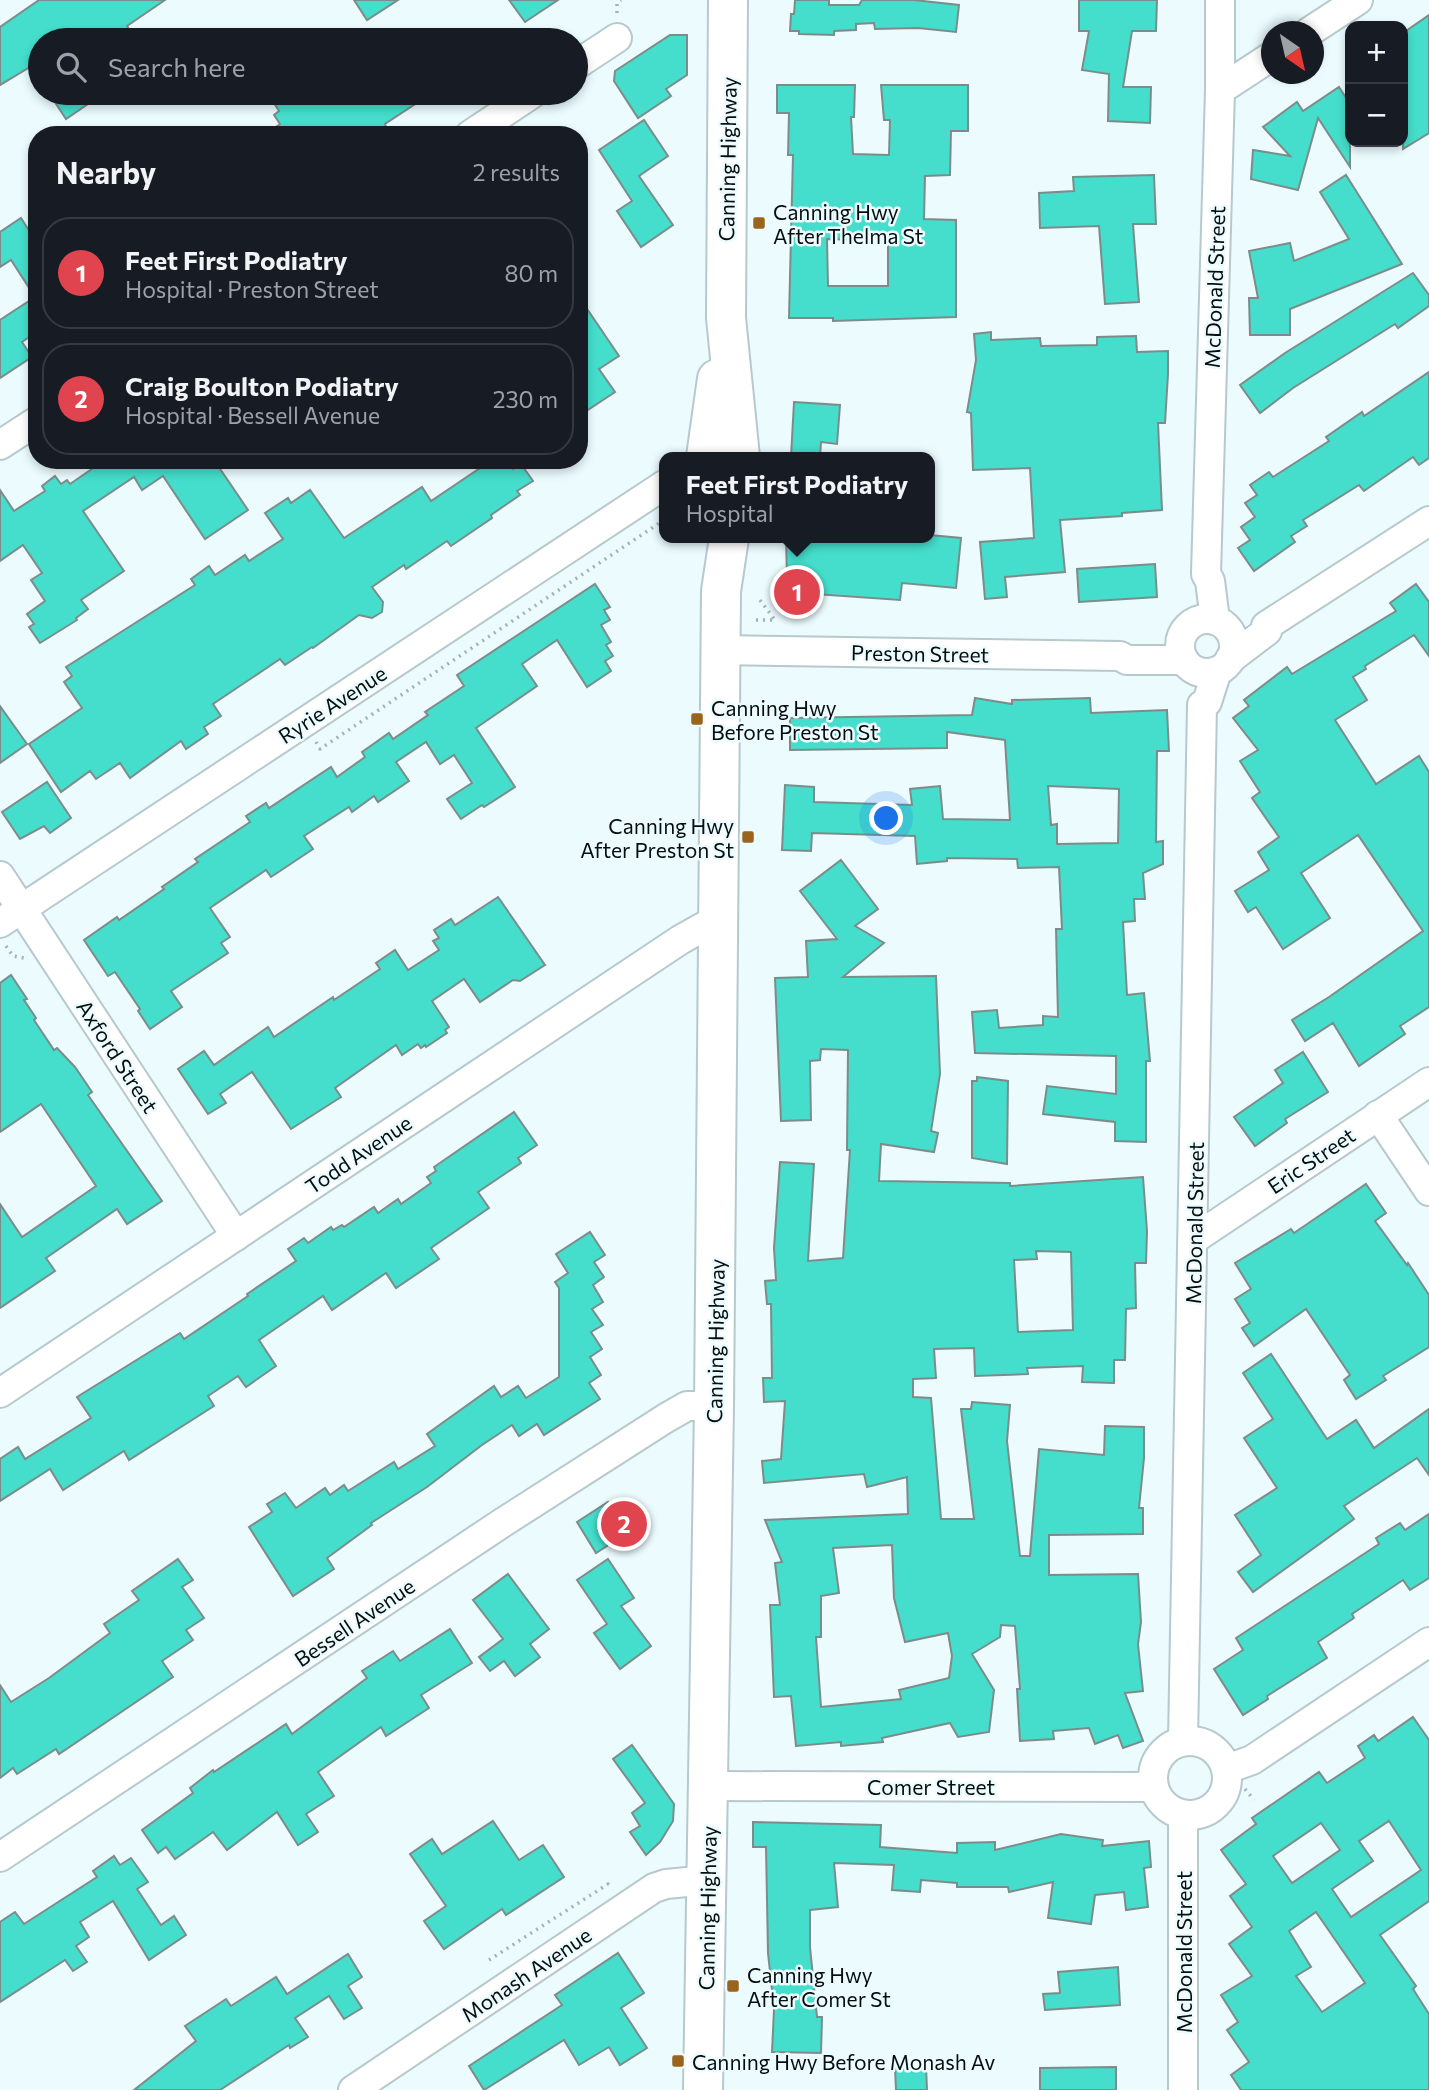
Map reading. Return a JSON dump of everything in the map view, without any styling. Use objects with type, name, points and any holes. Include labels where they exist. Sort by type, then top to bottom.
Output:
[{"type":"highway","name":"Canning Highway","points":[[729,0],[726,318],[739,452]]},
{"type":"highway","name":"Canning Highway","points":[[707,452],[726,318]]},
{"type":"highway","name":"Canning Highway","points":[[715,543],[739,594]]},
{"type":"highway","name":"Canning Highway","points":[[704,2090],[714,1406],[720,650],[739,594],[730,543]]},
{"type":"street","name":"McDonald Street","points":[[1183,1741],[1202,705],[1207,702],[1200,582],[1206,574],[1220,90],[1220,0]]},
{"type":"street","points":[[1324,22],[1358,0]]},
{"type":"street","points":[[588,57],[617,38]]},
{"type":"street","points":[[1220,90],[1261,63]]},
{"type":"street","points":[[484,126],[515,105]]},
{"type":"street","points":[[0,445],[28,427]]},
{"type":"street","name":"Ryrie Avenue","points":[[11,916],[659,488]]},
{"type":"street","name":"Preston Street","points":[[720,650],[1120,656],[1126,660],[1205,647],[1263,623],[1266,626],[1429,521]]},
{"type":"street","name":"Axford Street","points":[[0,876],[11,916],[236,1236]]},
{"type":"street","name":"Todd Avenue","points":[[0,1394],[680,940],[719,918]]},
{"type":"street","name":"Eric Street","points":[[1194,1239],[1429,1082]]},
{"type":"street","points":[[1378,1115],[1429,1191]]},
{"type":"street","name":"Bessell Avenue","points":[[0,1857],[502,1523],[666,1418],[687,1406],[714,1406]]},
{"type":"street","points":[[1227,1769],[1252,1760],[1429,1642]]},
{"type":"street","points":[[1183,1741],[1209,1745],[1219,1754],[1227,1769],[1228,1783],[1223,1795],[1216,1805],[1205,1812],[1183,1815],[1171,1810],[1161,1802],[1154,1787],[1153,1774],[1157,1761],[1165,1751],[1183,1741]]},
{"type":"street","name":"Comer Street","points":[[708,1786],[1154,1787]]},
{"type":"street","name":"McDonald Street","points":[[1183,1815],[1183,2090]]},
{"type":"street","name":"Monash Avenue","points":[[353,2090],[654,1888],[666,1884],[708,1880]]},
{"type":"path","points":[[303,723],[320,749],[659,523]]},
{"type":"path","points":[[739,594],[775,620],[756,620]]},
{"type":"building","points":[[39,0],[165,0],[127,26],[128,28],[28,28],[28,68],[0,85],[0,27]]},
{"type":"building","points":[[354,0],[398,0],[367,20]]},
{"type":"building","points":[[509,0],[558,0],[525,22]]},
{"type":"building","points":[[795,0],[829,0],[829,5],[859,5],[862,0],[914,0],[959,5],[956,32],[918,28],[875,29],[874,23],[856,24],[856,30],[834,31],[834,35],[799,34],[799,31],[790,31]]},
{"type":"building","points":[[1079,0],[1157,0],[1156,31],[1132,31],[1123,87],[1151,87],[1150,123],[1108,121],[1109,74],[1082,70],[1089,31],[1079,31]]},
{"type":"building","points":[[1429,15],[1429,133],[1408,146],[1408,84],[1408,30]]},
{"type":"building","points":[[670,35],[687,35],[687,75],[666,89],[671,96],[638,118],[614,81],[615,71]]},
{"type":"building","points":[[777,85],[855,85],[854,117],[851,117],[853,154],[889,155],[890,120],[884,120],[881,85],[968,85],[968,131],[951,131],[950,175],[925,176],[924,219],[956,220],[956,317],[833,321],[833,318],[789,318],[793,155],[788,155],[789,113],[777,113]],"holes":[[[827,239],[888,241],[888,286],[828,286]]]},
{"type":"building","points":[[1339,87],[1345,96],[1345,147],[1350,147],[1350,167],[1318,118],[1298,190],[1251,179],[1253,150],[1290,156],[1263,127],[1297,102],[1303,111]]},
{"type":"building","points":[[57,105],[86,105],[66,119]]},
{"type":"building","points":[[275,105],[414,105],[386,126],[277,126],[280,124],[274,115],[279,111]]},
{"type":"building","points":[[644,120],[668,156],[639,176],[673,225],[641,247],[617,211],[632,201],[599,150]]},
{"type":"building","points":[[1154,175],[1156,224],[1133,224],[1139,302],[1105,304],[1099,226],[1040,228],[1039,193],[1074,191],[1073,177]]},
{"type":"building","points":[[1346,175],[1402,264],[1290,309],[1290,335],[1250,335],[1249,298],[1258,298],[1249,251],[1290,243],[1294,261],[1349,239],[1320,192]]},
{"type":"building","points":[[21,218],[28,229],[28,286],[11,260],[0,267],[0,232]]},
{"type":"building","points":[[1413,273],[1429,295],[1429,306],[1398,328],[1395,324],[1293,388],[1260,413],[1240,385],[1285,353]]},
{"type":"building","points":[[28,302],[28,338],[22,342],[28,351],[28,360],[0,378],[0,320]]},
{"type":"building","points":[[588,310],[619,356],[599,369],[615,392],[588,410]]},
{"type":"building","points":[[991,332],[991,340],[1040,338],[1041,346],[1097,345],[1097,337],[1136,336],[1137,352],[1168,351],[1168,374],[1165,423],[1158,423],[1162,510],[1060,520],[1065,572],[1005,577],[1007,597],[985,599],[980,542],[1034,538],[1030,468],[973,470],[971,413],[967,412],[976,360],[974,334]]},
{"type":"building","points":[[1429,372],[1429,458],[1419,465],[1413,457],[1364,491],[1359,485],[1303,520],[1307,526],[1291,536],[1295,542],[1254,571],[1238,548],[1250,540],[1241,527],[1255,517],[1245,503],[1257,495],[1250,485],[1269,472],[1273,477],[1329,441],[1326,437],[1362,412],[1364,416]]},
{"type":"building","points":[[794,402],[840,405],[837,444],[821,442],[820,452],[791,452]]},
{"type":"building","points":[[92,469],[220,469],[248,510],[205,539],[163,476],[142,490],[134,477],[83,511],[124,571],[81,600],[88,609],[76,618],[77,620],[40,643],[29,627],[34,624],[27,614],[45,601],[31,580],[42,573],[23,545],[0,561],[0,490],[14,511],[45,491],[42,486],[55,476],[61,484],[67,480],[70,484]]},
{"type":"building","points":[[479,469],[525,469],[533,481],[517,491],[520,495],[491,515],[492,518],[451,546],[447,541],[406,569],[404,565],[372,587],[383,602],[382,612],[372,618],[359,615],[313,648],[285,665],[280,659],[213,704],[221,716],[204,727],[208,734],[186,749],[181,741],[130,778],[120,763],[96,779],[90,771],[61,792],[29,744],[82,708],[64,682],[72,676],[66,667],[195,585],[191,579],[209,566],[215,575],[245,555],[249,561],[283,539],[265,513],[288,498],[291,503],[310,490],[344,538],[422,487],[431,501]]},
{"type":"building","points":[[935,535],[961,538],[956,588],[902,583],[900,600],[815,594],[815,606],[779,606],[779,578],[787,578],[786,543],[935,543]]},
{"type":"building","points":[[1155,564],[1157,597],[1079,602],[1077,569]]},
{"type":"building","points":[[595,584],[610,607],[604,610],[610,620],[601,625],[611,642],[606,645],[613,656],[605,661],[611,671],[587,687],[557,640],[522,664],[537,686],[476,728],[515,787],[461,819],[447,799],[472,783],[454,755],[440,764],[426,742],[396,762],[409,781],[378,802],[374,796],[352,812],[349,807],[304,836],[313,849],[271,877],[266,870],[210,908],[230,937],[221,943],[228,953],[171,991],[182,1007],[150,1029],[115,972],[108,976],[84,940],[164,889],[162,887],[198,862],[195,859],[250,822],[246,816],[266,803],[269,808],[331,767],[337,777],[365,757],[362,752],[389,733],[393,739],[428,715],[425,712],[464,686],[457,675]]},
{"type":"building","points":[[1416,584],[1429,602],[1429,656],[1414,635],[1365,666],[1366,669],[1353,677],[1367,700],[1335,720],[1376,784],[1419,756],[1429,772],[1429,1007],[1400,1026],[1405,1034],[1359,1066],[1333,1023],[1305,1041],[1292,1020],[1423,931],[1358,835],[1301,873],[1330,918],[1283,949],[1256,907],[1248,912],[1235,891],[1269,870],[1258,852],[1279,837],[1252,798],[1260,792],[1240,761],[1258,750],[1233,718],[1249,706],[1244,700],[1287,667],[1292,674],[1396,611],[1390,603]]},
{"type":"building","points":[[975,698],[1012,704],[1012,700],[1090,698],[1091,713],[1167,710],[1169,751],[1157,751],[1156,842],[1163,841],[1163,864],[1143,873],[1145,899],[1134,899],[1135,921],[1123,922],[1127,995],[1144,993],[1150,1061],[1146,1061],[1146,1142],[1115,1141],[1115,1122],[1043,1114],[1047,1086],[1116,1094],[1116,1056],[975,1053],[972,1012],[997,1010],[999,1028],[1043,1025],[1043,1016],[1058,1017],[1056,929],[1062,929],[1059,867],[1018,868],[1017,859],[947,858],[947,861],[917,864],[915,836],[812,833],[811,851],[782,850],[785,785],[814,787],[814,802],[912,805],[910,789],[940,786],[943,819],[1010,820],[1005,740],[947,732],[947,748],[790,750],[790,718],[972,715]],"holes":[[[1048,786],[1119,789],[1118,843],[1057,844],[1057,824],[1051,825]]]},
{"type":"building","points":[[0,706],[27,744],[0,763]]},
{"type":"building","points":[[47,782],[71,818],[50,833],[44,826],[20,839],[2,812]]},
{"type":"building","points":[[841,860],[878,909],[855,926],[884,943],[843,977],[936,976],[940,1074],[931,1131],[938,1133],[934,1152],[881,1144],[879,1181],[1010,1183],[1010,1186],[1143,1177],[1147,1231],[1146,1263],[1135,1263],[1136,1308],[1126,1309],[1125,1360],[1114,1360],[1114,1383],[1082,1382],[1083,1366],[1027,1368],[1028,1374],[975,1376],[974,1348],[934,1349],[936,1378],[913,1379],[913,1397],[931,1398],[941,1519],[974,1519],[961,1409],[971,1409],[972,1402],[1010,1405],[1007,1441],[1020,1556],[1030,1556],[1039,1449],[1104,1455],[1105,1426],[1144,1427],[1139,1508],[1143,1508],[1143,1534],[1049,1535],[1049,1575],[1138,1574],[1141,1622],[1138,1644],[1143,1691],[1125,1693],[1143,1741],[1123,1748],[1118,1735],[1095,1744],[1089,1728],[1053,1731],[1054,1739],[1020,1741],[1017,1689],[1020,1689],[1015,1626],[1001,1625],[1000,1637],[972,1654],[994,1690],[989,1732],[958,1737],[950,1723],[882,1738],[883,1742],[796,1746],[791,1696],[774,1697],[770,1605],[780,1605],[775,1563],[782,1562],[765,1520],[908,1514],[907,1477],[867,1487],[864,1474],[764,1483],[762,1461],[781,1459],[785,1401],[764,1402],[763,1378],[772,1378],[771,1304],[767,1304],[765,1281],[776,1280],[774,1248],[780,1162],[814,1164],[808,1261],[843,1258],[850,1150],[847,1150],[848,1050],[821,1049],[820,1060],[810,1061],[811,1120],[781,1121],[775,978],[808,977],[806,941],[837,939],[800,891]],"holes":[[[1036,1251],[1071,1252],[1073,1330],[1018,1332],[1014,1260],[1037,1259]],[[892,1545],[894,1598],[905,1642],[948,1633],[952,1656],[949,1678],[899,1690],[901,1699],[821,1707],[816,1637],[821,1637],[821,1596],[839,1593],[833,1548]]]},
{"type":"building","points":[[498,897],[545,965],[520,981],[513,980],[480,1002],[464,979],[432,1001],[449,1027],[445,1030],[447,1033],[426,1047],[425,1045],[421,1048],[418,1044],[402,1055],[396,1045],[335,1088],[341,1097],[291,1129],[252,1072],[220,1094],[226,1103],[208,1114],[178,1069],[204,1051],[214,1065],[268,1027],[274,1037],[380,969],[376,963],[395,950],[408,970],[439,950],[433,941],[439,938],[434,930],[451,919],[455,925]]},
{"type":"building","points":[[11,975],[27,999],[24,1000],[36,1018],[34,1020],[54,1050],[57,1048],[75,1067],[92,1092],[88,1095],[162,1201],[127,1224],[117,1209],[46,1258],[55,1271],[0,1308],[0,1204],[22,1237],[96,1186],[41,1104],[0,1132],[0,983]]},
{"type":"building","points":[[1303,1052],[1328,1092],[1285,1119],[1287,1123],[1255,1146],[1234,1117],[1283,1083],[1275,1070]]},
{"type":"building","points":[[977,1077],[1008,1081],[1007,1164],[972,1158],[972,1081],[977,1081]]},
{"type":"building","points":[[514,1112],[537,1145],[518,1158],[521,1163],[478,1192],[489,1208],[431,1248],[439,1259],[396,1288],[386,1273],[332,1310],[323,1296],[259,1340],[276,1366],[246,1387],[238,1376],[208,1396],[214,1406],[129,1460],[124,1451],[63,1490],[50,1469],[0,1501],[0,1459],[18,1447],[25,1459],[91,1418],[77,1397],[180,1333],[184,1339],[248,1296],[247,1294],[296,1261],[288,1249],[304,1238],[308,1243],[331,1227],[333,1230],[342,1225],[344,1227],[374,1207],[378,1213],[398,1199],[401,1204],[431,1183],[427,1177],[436,1171],[434,1167]]},
{"type":"building","points":[[1366,1184],[1386,1213],[1375,1221],[1429,1295],[1429,1347],[1383,1376],[1386,1380],[1356,1399],[1344,1380],[1350,1375],[1306,1309],[1254,1346],[1242,1328],[1250,1323],[1235,1299],[1251,1289],[1235,1263],[1291,1229],[1294,1233]]},
{"type":"building","points":[[590,1232],[605,1255],[594,1262],[604,1277],[593,1285],[603,1302],[592,1309],[603,1325],[591,1332],[602,1349],[590,1357],[601,1375],[589,1383],[600,1399],[544,1435],[537,1424],[519,1436],[512,1425],[427,1487],[371,1523],[372,1525],[327,1558],[334,1569],[293,1596],[249,1527],[272,1512],[267,1504],[285,1493],[296,1508],[325,1488],[330,1495],[344,1485],[348,1491],[394,1462],[398,1469],[435,1446],[427,1434],[494,1386],[501,1397],[518,1386],[526,1398],[559,1377],[559,1288],[555,1282],[568,1273],[556,1254]]},
{"type":"building","points":[[1271,1354],[1327,1439],[1356,1420],[1374,1448],[1429,1409],[1429,1475],[1417,1458],[1344,1506],[1354,1519],[1253,1592],[1238,1572],[1261,1555],[1235,1515],[1277,1488],[1244,1438],[1273,1419],[1243,1373]]},
{"type":"building","points":[[608,1502],[627,1533],[596,1553],[577,1522]]},
{"type":"building","points":[[1429,1514],[1429,1578],[1410,1590],[1403,1580],[1352,1614],[1354,1618],[1318,1642],[1327,1658],[1267,1696],[1268,1699],[1243,1715],[1214,1669],[1243,1650],[1236,1638],[1379,1544],[1376,1538],[1400,1523],[1405,1530]]},
{"type":"building","points":[[178,1559],[193,1580],[182,1587],[204,1618],[186,1630],[193,1640],[162,1661],[173,1677],[59,1754],[56,1749],[17,1774],[13,1768],[0,1778],[0,1685],[11,1702],[49,1678],[110,1633],[104,1624],[139,1600],[132,1591]]},
{"type":"building","points":[[608,1559],[634,1598],[621,1606],[651,1646],[620,1669],[594,1633],[607,1624],[577,1580]]},
{"type":"building","points":[[508,1574],[549,1629],[530,1644],[540,1657],[515,1676],[504,1661],[490,1671],[479,1657],[503,1639],[473,1600]]},
{"type":"building","points":[[450,1629],[472,1663],[421,1695],[429,1708],[386,1736],[381,1727],[318,1772],[334,1796],[306,1814],[318,1832],[298,1845],[277,1812],[227,1850],[213,1832],[175,1859],[166,1847],[158,1853],[142,1830],[193,1793],[190,1788],[213,1770],[214,1772],[286,1724],[292,1734],[367,1678],[362,1671],[393,1651],[400,1661]]},
{"type":"building","points":[[1413,1717],[1429,1740],[1429,1901],[1380,1935],[1416,1986],[1413,1989],[1429,2014],[1429,2090],[1241,2090],[1231,2075],[1249,2062],[1227,2030],[1238,2022],[1221,1995],[1252,1976],[1229,1944],[1252,1927],[1230,1896],[1246,1884],[1221,1850],[1256,1824],[1252,1818],[1319,1772],[1327,1783],[1365,1758],[1358,1746],[1374,1735],[1378,1741]],"holes":[[[1389,1821],[1421,1870],[1351,1917],[1332,1889],[1373,1861],[1359,1841]],[[1321,1823],[1340,1850],[1292,1883],[1273,1856]],[[1316,1912],[1365,1983],[1322,2012],[1296,1976],[1311,1967],[1289,1931]]]},
{"type":"building","points":[[632,1745],[674,1804],[673,1821],[660,1842],[646,1855],[630,1832],[640,1826],[632,1813],[645,1803],[613,1759]]},
{"type":"building","points":[[493,1821],[519,1860],[543,1845],[564,1877],[506,1915],[502,1909],[444,1949],[424,1921],[446,1906],[410,1854],[432,1839],[442,1854]]},
{"type":"building","points":[[753,1822],[881,1825],[880,1847],[957,1853],[957,1843],[995,1842],[995,1850],[1061,1834],[1103,1840],[1102,1846],[1149,1841],[1151,1867],[1144,1868],[1148,1907],[1126,1910],[1124,1892],[1095,1895],[1091,1924],[1048,1918],[1053,1882],[1009,1892],[1008,1887],[957,1887],[957,1883],[921,1880],[920,1892],[892,1890],[894,1865],[834,1863],[838,1907],[810,1910],[810,1947],[817,2017],[822,2017],[821,2053],[772,2052],[774,2009],[768,1953],[766,1847],[753,1847]]},
{"type":"building","points":[[114,1856],[120,1865],[131,1858],[148,1882],[137,1889],[161,1925],[174,1916],[186,1935],[149,1960],[113,1901],[80,1922],[89,1937],[76,1946],[87,1962],[73,1971],[65,1960],[0,2002],[0,1922],[15,1912],[24,1924],[97,1877],[93,1871]]},
{"type":"building","points":[[618,1953],[644,1993],[621,2008],[647,2048],[620,2065],[609,2047],[579,2065],[564,2040],[484,2090],[469,2066],[562,2005],[555,1995]]},
{"type":"building","points":[[348,1954],[362,1977],[348,1986],[362,2008],[344,2019],[329,1996],[295,2018],[308,2037],[290,2048],[289,2045],[220,2090],[134,2090],[196,2041],[185,2026],[226,1999],[231,2006],[276,1977],[287,1994]]},
{"type":"building","points":[[1118,1967],[1120,2005],[1045,2010],[1043,1994],[1060,1993],[1058,1972]]},
{"type":"building","points":[[926,2067],[927,2090],[896,2090],[895,2068]]},
{"type":"building","points":[[1116,2067],[1116,2090],[1040,2090],[1040,2068]]},
{"type":"place","name":"Canning Hwy After Thelma St","points":[[759,223]]},
{"type":"place","name":"Feet First Podiatry","points":[[797,592]]},
{"type":"place","name":"Canning Hwy Before Preston St","points":[[697,719]]},
{"type":"place","name":"Canning Hwy After Preston St","points":[[748,837]]},
{"type":"place","name":"Craig Boulton Podiatry","points":[[624,1524]]},
{"type":"place","name":"Canning Hwy After Comer St","points":[[733,1986]]},
{"type":"place","name":"Canning Hwy Before Monash Av","points":[[678,2061]]}]
